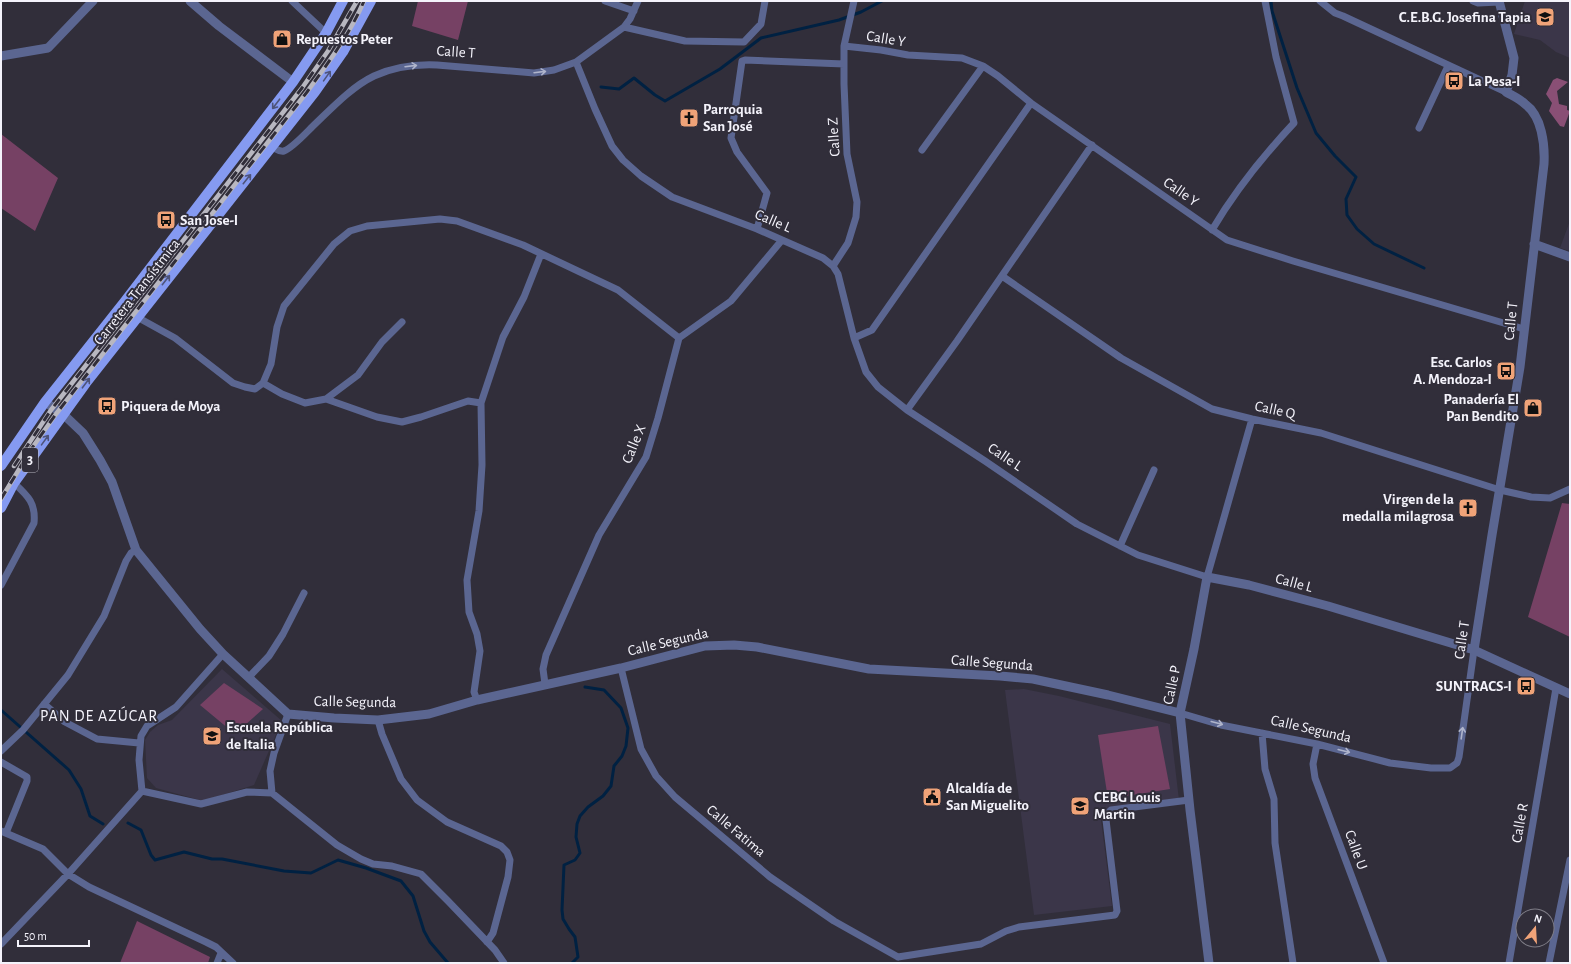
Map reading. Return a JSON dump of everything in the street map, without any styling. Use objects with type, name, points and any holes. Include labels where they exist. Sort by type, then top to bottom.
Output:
[{"type":"main road","name":"Carretera Transístmica","points":[[1,466],[45,402],[121,306],[293,82],[326,34],[343,1]]},
{"type":"main road","name":"Carretera Transístmica","points":[[1,508],[14,483],[63,414],[137,317],[315,92],[343,52],[371,1]]},
{"type":"street","points":[[1,56],[48,48],[93,1]]},
{"type":"street","points":[[292,1],[326,34]]},
{"type":"street","points":[[605,1],[634,11]]},
{"type":"street","name":"Calle T","points":[[272,147],[284,151],[295,143],[352,91],[373,77],[405,66],[422,64],[534,73],[554,70],[576,62],[624,27],[634,11],[638,1]]},
{"type":"street","points":[[624,27],[685,41],[744,42],[761,24],[765,1]]},
{"type":"street","name":"Calle Z","points":[[833,266],[848,243],[856,217],[857,202],[847,154],[844,64],[844,46],[854,1]]},
{"type":"street","points":[[1212,230],[1222,213],[1252,171],[1294,123],[1276,57],[1265,1]]},
{"type":"street","name":"Calle T","points":[[1320,1],[1335,13],[1506,92],[1526,104],[1541,130],[1545,147],[1520,367],[1474,650],[1459,757],[1457,763],[1450,768]]},
{"type":"street","points":[[1474,1],[1478,4],[1499,2],[1514,58],[1512,75],[1506,92]]},
{"type":"street","points":[[194,2],[219,26],[293,82]]},
{"type":"street","name":"Calle Y","points":[[844,46],[908,55],[962,58],[983,66],[998,76],[1031,103],[1227,240],[1524,329]]},
{"type":"street","points":[[757,229],[767,193],[737,152],[731,138],[742,61],[844,64]]},
{"type":"street","name":"Calle L","points":[[576,62],[612,146],[623,160],[641,176],[672,197],[757,229],[823,258],[833,266],[838,274],[854,338],[866,372],[871,380],[907,410],[1077,524],[1138,555],[1207,577],[1249,585],[1328,606],[1474,650],[1570,694]]},
{"type":"street","points":[[922,150],[983,66]]},
{"type":"street","points":[[1419,128],[1448,66]]},
{"type":"street","points":[[854,338],[872,330],[1031,103]]},
{"type":"street","points":[[907,410],[957,341],[1092,146]]},
{"type":"street","points":[[137,317],[175,338],[233,383],[245,387],[255,388],[263,383],[271,364],[277,327],[284,306],[334,244],[350,231],[367,226],[440,218],[457,221],[523,245],[618,290],[679,338],[731,301],[782,240]]},
{"type":"street","points":[[1534,244],[1570,257]]},
{"type":"street","points":[[477,700],[474,692],[480,651],[477,634],[469,612],[467,580],[479,511],[482,465],[481,403],[503,337],[524,296],[541,254]]},
{"type":"street","name":"Calle Q","points":[[1002,276],[1121,358],[1212,409],[1252,419],[1322,433],[1500,490],[1531,497],[1550,498],[1570,489]]},
{"type":"street","points":[[263,383],[282,394],[305,403],[326,399],[358,375],[382,342],[402,322]]},
{"type":"street","name":"Calle X","points":[[545,684],[543,669],[546,656],[599,535],[646,457],[679,338]]},
{"type":"street","points":[[326,399],[377,417],[402,422],[468,401],[481,403]]},
{"type":"street","points":[[45,402],[63,414],[83,433],[100,460],[112,482],[136,550],[200,629],[223,654],[288,714],[274,753],[270,771],[272,793]]},
{"type":"street","name":"Calle P","points":[[1209,963],[1180,713],[1194,649],[1207,577],[1252,419]]},
{"type":"street","points":[[1120,546],[1154,470]]},
{"type":"street","points":[[1,585],[34,523],[35,513],[31,501],[14,483]]},
{"type":"street","points":[[1,751],[23,730],[72,669],[104,616],[126,561],[131,553],[136,550]]},
{"type":"street","points":[[249,677],[269,656],[283,634],[304,593]]},
{"type":"street","name":"Calle Segunda","points":[[288,714],[378,720],[429,714],[477,700],[621,668],[705,646],[734,645],[757,647],[869,669],[1033,679],[1108,695],[1221,725],[1317,744],[1390,763],[1431,768],[1450,768]]},
{"type":"street","points":[[1,944],[68,874],[142,791],[139,760],[139,744],[141,736],[147,726],[176,707],[223,654]]},
{"type":"street","name":"Calle Fatima","points":[[621,668],[641,749],[656,776],[675,797],[770,877],[834,921],[898,960]]},
{"type":"street","name":"Calle R","points":[[1509,963],[1556,688]]},
{"type":"street","points":[[44,704],[65,722],[97,739],[139,744]]},
{"type":"street","points":[[378,720],[382,734],[401,779],[417,800],[447,822],[501,846],[507,852],[510,860],[508,877],[493,933],[486,942]]},
{"type":"street","points":[[1262,733],[1265,768],[1274,799],[1275,843],[1292,963]]},
{"type":"street","name":"Calle U","points":[[1317,744],[1314,764],[1315,778],[1384,963]]},
{"type":"street","points":[[1,762],[27,777],[27,781],[4,832],[43,849],[68,874],[89,887],[206,942],[216,948],[233,963]]},
{"type":"street","points":[[142,791],[201,804],[246,792],[272,793],[337,845],[361,859],[373,864],[392,866],[421,874],[495,950],[504,963]]},
{"type":"street","points":[[898,960],[980,944],[1006,931],[1019,927],[1115,915],[1117,911],[1106,820],[1107,814],[1111,810],[1189,800]]},
{"type":"street","points":[[1549,963],[1567,893],[1570,860]]},
{"type":"street","points":[[217,963],[221,953]]},
{"type":"shaded area","points":[[418,1],[468,1],[458,40],[412,26]]},
{"type":"shaded area","name":"C.E.B.G. Josefina Tapia","points":[[1525,1],[1570,1],[1570,58],[1556,52],[1540,40],[1514,34]]},
{"type":"shaded area","points":[[1557,78],[1568,82],[1557,91],[1559,104],[1567,106],[1567,110],[1570,111],[1564,127],[1560,126],[1549,111],[1552,103],[1546,94],[1553,80]]},
{"type":"shaded area","points":[[1,134],[58,178],[35,231],[1,208]]},
{"type":"shaded area","points":[[1570,221],[1570,251],[1560,248]]},
{"type":"shaded area","points":[[1562,503],[1570,504],[1570,637],[1528,617]]},
{"type":"shaded area","name":"Escuela República de Italia","points":[[222,669],[282,721],[254,785],[203,801],[156,788],[147,778],[145,740],[150,732],[158,725],[172,720]]},
{"type":"shaded area","points":[[224,683],[263,709],[235,734],[200,705]]},
{"type":"shaded area","name":"CEBG Louis Martin","points":[[1024,689],[1059,696],[1170,724],[1179,800],[1100,812],[1112,906],[1034,915],[1005,690]]},
{"type":"shaded area","points":[[1158,726],[1170,789],[1108,799],[1098,735]]},
{"type":"shaded area","points":[[137,921],[210,957],[208,963],[120,963]]},
{"type":"waterway","points":[[601,87],[619,89],[634,78],[665,101],[720,69],[761,38],[839,20],[861,12],[882,1]]},
{"type":"waterway","points":[[1271,1],[1272,11],[1297,88],[1316,133],[1335,156],[1356,177],[1346,199],[1347,215],[1357,229],[1374,244],[1424,268]]},
{"type":"waterway","points":[[572,963],[578,957],[575,937],[563,919],[564,865],[575,860],[580,853],[576,837],[577,824],[580,816],[588,807],[603,796],[611,786],[614,766],[622,756],[626,746],[628,728],[621,708],[604,690],[585,687]]},
{"type":"waterway","points":[[1,710],[69,770],[81,789],[90,816],[103,824]]},
{"type":"waterway","points":[[128,823],[141,830],[151,855],[155,860],[184,852],[212,859],[222,859],[284,871],[311,873],[338,860],[366,868],[401,881],[413,896],[424,931],[430,942],[448,963]]},
{"type":"railway","points":[[14,466],[51,410],[302,88],[328,51],[357,1]]},
{"type":"railway","points":[[1,499],[32,448],[56,414],[307,92],[345,37],[364,1]]},
{"type":"place","name":"C.E.B.G. Josefina Tapia","points":[[1545,17]]},
{"type":"place","name":"Repuestos Peter","points":[[282,39]]},
{"type":"place","name":"La Pesa-I","points":[[1454,81]]},
{"type":"place","name":"Parroquia San José","points":[[689,118]]},
{"type":"place","name":"San Jose-I","points":[[166,220]]},
{"type":"place","name":"Esc. Carlos A. Mendoza-I","points":[[1506,371]]},
{"type":"place","name":"Piquera de Moya","points":[[107,406]]},
{"type":"place","name":"Panadería El Pan Bendito","points":[[1533,408]]},
{"type":"place","name":"Virgen de la medalla milagrosa","points":[[1468,508]]},
{"type":"place","name":"SUNTRACS-I","points":[[1526,686]]},
{"type":"place","name":"Escuela República de Italia","points":[[212,736]]},
{"type":"place","name":"Alcaldía de San Miguelito","points":[[932,797]]},
{"type":"place","name":"CEBG Louis Martin","points":[[1080,806]]},
{"type":"district","name":"PAN DE AZÚCAR","points":[[99,716]]}]
